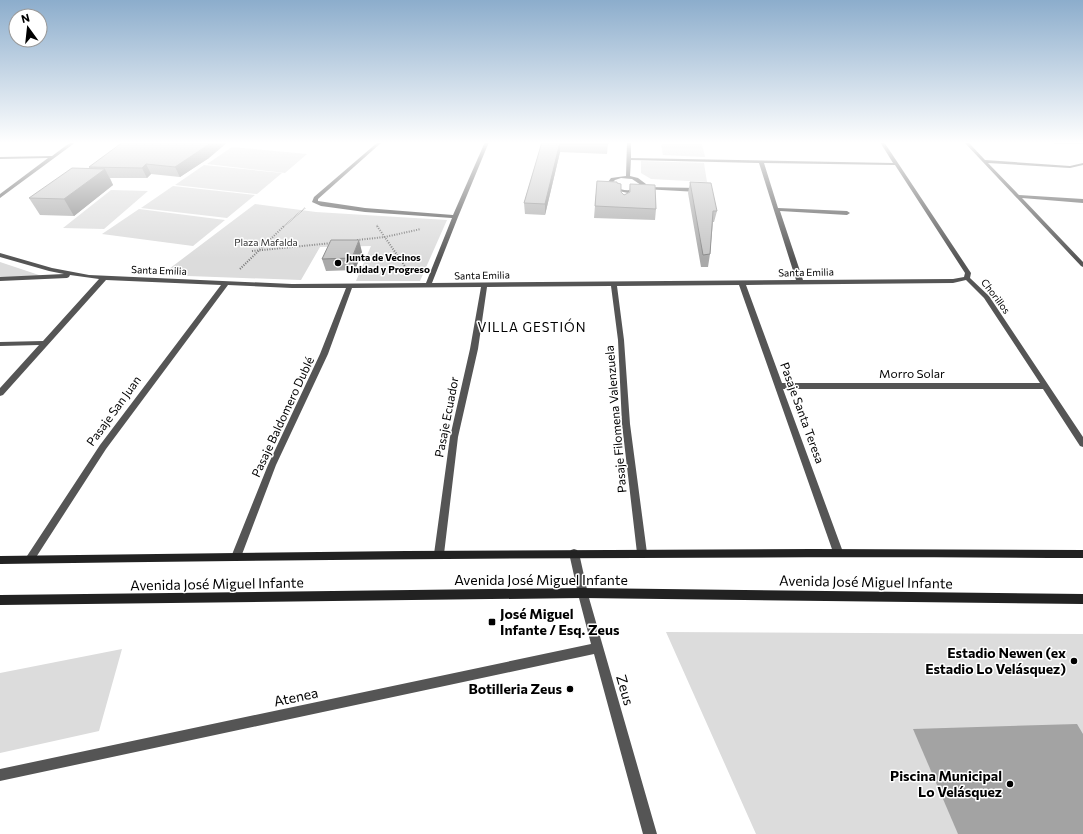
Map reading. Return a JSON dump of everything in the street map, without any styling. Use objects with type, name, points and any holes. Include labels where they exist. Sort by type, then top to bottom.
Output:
[{"type":"main road","name":"Avenida José Miguel Infante","points":[[0,560],[574,553],[838,552],[1083,554]]},
{"type":"main road","name":"Avenida José Miguel Infante","points":[[0,600],[582,593],[1083,599]]},
{"type":"street","points":[[0,196],[21,181]]},
{"type":"street","points":[[336,181],[316,198],[315,202],[365,210],[455,217]]},
{"type":"street","points":[[429,283],[471,181]]},
{"type":"street","points":[[611,181],[610,182],[612,188],[625,194],[643,188],[704,190]]},
{"type":"street","points":[[639,181],[644,185],[643,188]]},
{"type":"street","points":[[767,181],[800,282]]},
{"type":"street","name":"Chorillos","points":[[908,181],[968,273],[967,278],[987,297],[1083,444]]},
{"type":"street","points":[[1004,181],[1083,265]]},
{"type":"street","points":[[0,192],[6,192]]},
{"type":"street","points":[[1018,196],[1083,201]]},
{"type":"street","points":[[776,209],[847,213]]},
{"type":"street","name":"Santa Emilia","points":[[0,255],[51,270],[76,275],[104,278],[350,286],[429,283],[484,285],[953,281],[967,278]]},
{"type":"street","points":[[0,279],[43,278],[76,275]]},
{"type":"street","points":[[0,393],[104,278]]},
{"type":"street","name":"Pasaje San Juan","points":[[30,559],[103,447],[226,283]]},
{"type":"street","name":"Pasaje Santa Teresa","points":[[742,283],[838,552]]},
{"type":"street","name":"Pasaje Filomena Valenzuela","points":[[614,284],[621,340],[626,424],[642,553]]},
{"type":"street","name":"Pasaje Ecuador","points":[[439,554],[454,437],[474,349],[484,285]]},
{"type":"street","name":"Pasaje Baldomero Dublé","points":[[236,557],[275,458],[331,338],[350,286]]},
{"type":"street","points":[[0,344],[45,343]]},
{"type":"street","name":"Morro Solar","points":[[779,386],[1045,386]]},
{"type":"street","name":"Zeus","points":[[574,553],[582,593],[650,834]]},
{"type":"street","name":"Atenea","points":[[0,775],[598,648]]},
{"type":"path","points":[[226,283],[290,220],[315,202]]},
{"type":"path","points":[[365,210],[372,217],[411,276],[429,283]]},
{"type":"path","points":[[354,241],[385,237],[431,227],[451,227]]},
{"type":"path","points":[[252,251],[333,243]]},
{"type":"green space","points":[[181,181],[273,181],[257,194],[175,185]]},
{"type":"green space","points":[[687,181],[707,181],[707,182]]},
{"type":"green space","points":[[173,186],[255,195],[227,218],[141,208]]},
{"type":"green space","points":[[111,190],[148,191],[104,229],[63,228]]},
{"type":"green space","name":"Plaza Mafalda","points":[[255,204],[316,212],[447,220],[420,281],[356,281],[371,246],[320,247],[301,280],[161,275]]},
{"type":"green space","points":[[139,209],[225,220],[193,246],[102,234]]},
{"type":"green space","points":[[0,262],[45,277],[0,277]]},
{"type":"green space","name":"Piscina Municipal Lo Velásquez","points":[[666,632],[1083,634],[1083,834],[756,834]]},
{"type":"green space","points":[[122,649],[99,731],[0,753],[0,673]]},
{"type":"shaded area","name":"Piscina Municipal Lo Velásquez","points":[[1077,724],[1083,734],[1083,834],[958,834],[913,729]]},
{"type":"building","points":[[53,181],[89,181],[64,199],[29,198]]},
{"type":"building","points":[[531,181],[551,181],[545,204],[524,203]]},
{"type":"building","points":[[597,181],[617,182],[621,184],[621,192],[624,195],[630,192],[630,184],[655,185],[656,209],[595,206]]},
{"type":"building","points":[[690,182],[711,183],[717,211],[713,211],[710,254],[703,255]]},
{"type":"building","points":[[331,240],[359,240],[352,258],[322,259]]},
{"type":"place","name":"Junta de Vecinos Unidad y Progreso","points":[[338,263]]},
{"type":"place","name":"José Miguel Infante / Esq. Zeus","points":[[492,622]]},
{"type":"place","name":"Estadio Newen (ex Estadio Lo Velásquez)","points":[[1074,661]]},
{"type":"place","name":"Botilleria Zeus","points":[[570,689]]},
{"type":"place","name":"Piscina Municipal Lo Velásquez","points":[[1010,784]]},
{"type":"district","name":"VILLA GESTIÓN","points":[[532,327]]}]
